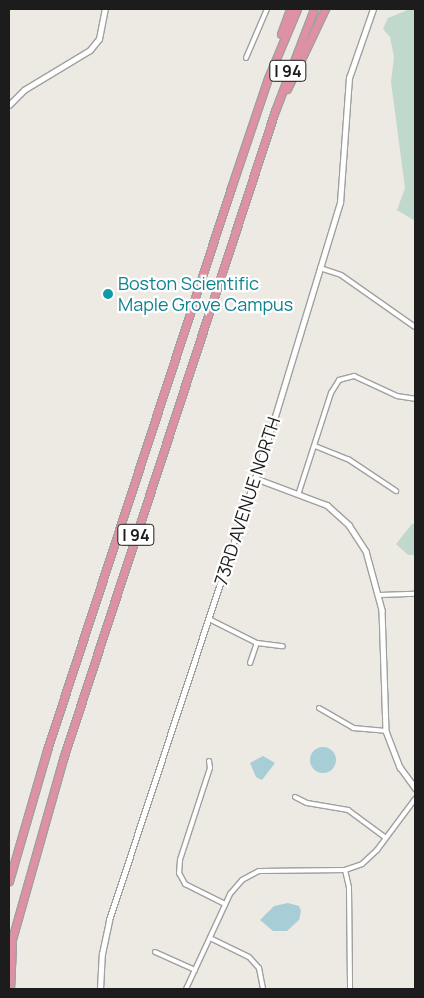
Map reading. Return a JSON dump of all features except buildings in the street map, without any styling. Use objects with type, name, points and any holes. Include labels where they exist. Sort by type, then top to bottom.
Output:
[{"type":"highway","points":[[262,93],[290,9]]},
{"type":"highway","name":"I 94","points":[[9,881],[47,750],[262,93],[296,9]]},
{"type":"highway","name":"I 94","points":[[9,950],[64,756],[267,135],[314,9]]},
{"type":"highway","points":[[267,135],[325,9]]},
{"type":"highway","points":[[10,989],[12,938]]},
{"type":"street","points":[[9,105],[24,90],[90,50],[99,38],[105,9]]},
{"type":"street","points":[[246,58],[267,9]]},
{"type":"street","name":"73RD AVENUE NORTH","points":[[100,989],[102,954],[109,920],[255,478],[342,194],[349,78],[373,9]]},
{"type":"street","points":[[320,268],[341,275],[415,327]]},
{"type":"street","points":[[299,492],[332,393],[342,378],[354,376],[397,396],[415,399]]},
{"type":"street","points":[[314,446],[348,458],[396,492]]},
{"type":"street","points":[[255,478],[299,492],[327,505],[349,526],[366,551],[380,595],[386,731],[400,767],[415,788]]},
{"type":"street","points":[[380,595],[415,594]]},
{"type":"street","points":[[209,619],[257,643],[284,646]]},
{"type":"street","points":[[250,663],[257,643]]},
{"type":"street","points":[[319,708],[353,728],[386,731]]},
{"type":"street","points":[[208,761],[210,768],[180,860],[179,873],[185,884],[225,904]]},
{"type":"street","points":[[295,797],[307,803],[348,810],[386,838]]},
{"type":"street","points":[[186,989],[225,904],[242,880],[259,871],[345,870],[371,858],[415,800]]},
{"type":"street","points":[[345,870],[349,888],[350,989]]},
{"type":"street","points":[[210,938],[249,957],[259,968],[263,989]]},
{"type":"street","points":[[155,952],[195,970]]},
{"type":"green space","points":[[410,9],[415,9],[415,221],[397,210],[405,188],[391,82],[394,57],[390,37],[383,29],[388,18]]},
{"type":"green space","points":[[412,524],[415,524],[415,555],[408,555],[396,544]]},
{"type":"water","points":[[323,747],[332,751],[336,760],[332,769],[323,773],[314,769],[310,760],[314,751]]},
{"type":"water","points":[[263,756],[275,763],[262,780],[256,777],[250,763]]},
{"type":"water","points":[[288,903],[299,906],[301,911],[299,920],[287,931],[273,931],[260,920],[274,906]]},
{"type":"place","name":"Boston Scientific Maple Grove Campus","points":[[108,294]]}]
